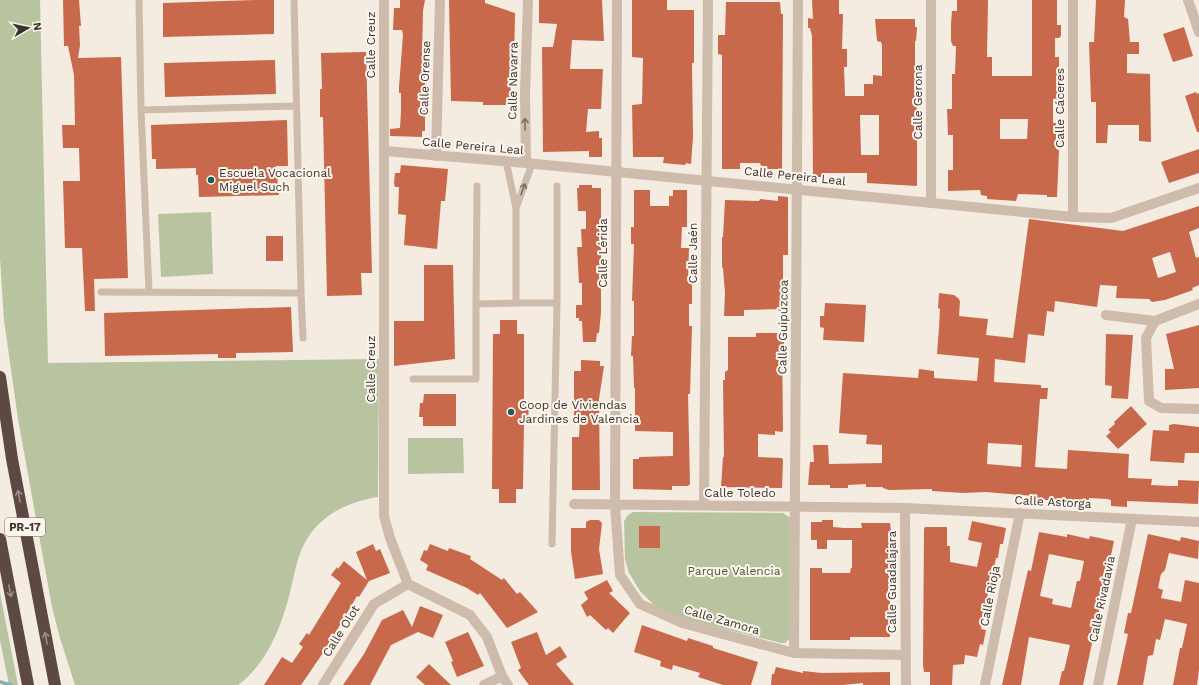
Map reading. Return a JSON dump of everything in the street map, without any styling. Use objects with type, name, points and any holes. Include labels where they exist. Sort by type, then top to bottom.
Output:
[{"type":"highway","name":"PR-17","points":[[0,377],[12,459],[54,681]]},
{"type":"highway","name":"PR-17","points":[[0,539],[27,680]]},
{"type":"street","name":"Calle Creuz","points":[[384,0],[384,516],[390,538],[408,584]]},
{"type":"street","name":"Calle Orense","points":[[436,156],[440,0]]},
{"type":"street","name":"Calle Navarra","points":[[528,0],[525,93],[529,163]]},
{"type":"street","name":"Calle Lérida","points":[[614,505],[617,0]]},
{"type":"street","name":"Calle Jaén","points":[[704,506],[708,0]]},
{"type":"street","name":"Calle Guipúzcoa","points":[[794,653],[798,0]]},
{"type":"street","name":"Calle Gerona","points":[[931,0],[931,204]]},
{"type":"street","name":"Calle Cáceres","points":[[1073,0],[1073,217]]},
{"type":"street","points":[[1188,0],[1199,32]]},
{"type":"street","name":"Calle Pereira Leal","points":[[385,151],[529,163],[1073,217],[1111,218],[1199,188]]},
{"type":"street","points":[[1106,315],[1156,321],[1199,304]]},
{"type":"street","points":[[1156,321],[1146,338],[1149,401],[1161,408],[1199,409]]},
{"type":"street","name":"Calle Toledo","points":[[574,504],[905,508]]},
{"type":"street","name":"Calle Zamora","points":[[614,505],[620,575],[640,604],[682,623],[794,653],[906,655]]},
{"type":"street","name":"Calle Astorga","points":[[905,508],[1199,522]]},
{"type":"street","name":"Calle Guadalajara","points":[[905,508],[906,685]]},
{"type":"street","name":"Calle Rioja","points":[[985,685],[1020,513]]},
{"type":"street","name":"Calle Rivadavia","points":[[1098,685],[1132,518]]},
{"type":"street","points":[[408,584],[470,615],[487,636],[502,676],[508,685]]},
{"type":"street","name":"Calle Olot","points":[[323,685],[374,604],[408,584]]},
{"type":"street","points":[[484,685],[502,676]]},
{"type":"lane","points":[[139,0],[141,110],[149,292]]},
{"type":"lane","points":[[294,0],[295,106],[300,293],[303,338]]},
{"type":"lane","points":[[141,110],[295,106]]},
{"type":"lane","points":[[506,161],[516,208],[516,303]]},
{"type":"lane","points":[[516,208],[529,163]]},
{"type":"lane","points":[[413,379],[476,379],[476,186]]},
{"type":"lane","points":[[552,544],[557,303],[557,186]]},
{"type":"lane","points":[[101,292],[300,293]]},
{"type":"lane","points":[[476,304],[557,303]]},
{"type":"green space","points":[[0,0],[40,0],[48,363],[379,359],[378,497],[347,505],[320,522],[313,530],[301,550],[284,615],[273,641],[258,665],[249,676],[238,685],[75,685],[52,607],[18,419],[4,320],[0,258]]},
{"type":"green space","points":[[211,212],[213,274],[161,277],[158,214]]},
{"type":"green space","points":[[408,438],[463,438],[464,473],[408,474]]},
{"type":"green space","name":"Parque Valencia","points":[[633,512],[783,513],[791,518],[791,637],[785,643],[781,643],[680,618],[654,605],[640,591],[629,573],[625,559],[624,521],[628,515]]},
{"type":"green space","points":[[0,593],[18,685],[9,685],[0,640]]},
{"type":"building","points":[[63,0],[79,0],[81,26],[79,26],[80,45],[78,58],[121,57],[128,278],[94,279],[95,311],[85,311],[82,248],[65,248],[63,181],[80,181],[79,148],[63,148],[62,125],[75,125],[74,75],[68,46],[64,46]]},
{"type":"building","points":[[274,0],[274,34],[163,37],[163,3]]},
{"type":"building","points":[[400,0],[425,0],[423,11],[422,56],[427,56],[427,71],[425,71],[425,131],[422,131],[422,137],[390,136],[390,129],[400,128],[401,93],[399,93],[399,87],[403,35],[402,30],[393,30],[394,8],[400,8]]},
{"type":"building","points":[[449,0],[485,0],[485,3],[515,13],[514,61],[512,67],[510,67],[511,105],[483,105],[483,102],[451,101]]},
{"type":"building","points":[[539,0],[602,0],[604,41],[572,40],[570,69],[603,69],[601,109],[588,109],[586,132],[599,131],[599,138],[602,138],[602,157],[589,157],[589,151],[543,152],[542,47],[553,47],[557,24],[539,23]]},
{"type":"building","points":[[632,0],[667,0],[667,10],[694,10],[694,63],[692,63],[693,137],[691,164],[686,163],[685,165],[663,163],[664,157],[633,157],[632,105],[642,104],[643,58],[632,57]]},
{"type":"building","points":[[812,0],[839,0],[839,14],[843,14],[842,49],[847,49],[847,67],[844,67],[845,96],[864,96],[864,84],[873,84],[873,75],[882,76],[882,45],[881,42],[877,41],[875,19],[915,19],[915,27],[917,27],[915,41],[915,77],[916,83],[918,83],[916,127],[917,186],[867,183],[867,173],[822,173],[822,177],[813,177],[812,36],[810,28],[808,28],[808,18],[813,19]],"holes":[[[860,115],[879,115],[879,155],[861,155]]]},
{"type":"building","points":[[957,0],[988,0],[987,57],[992,57],[992,76],[1032,76],[1032,0],[1057,0],[1057,25],[1061,25],[1061,36],[1059,38],[1055,38],[1055,57],[1059,57],[1059,98],[1053,99],[1053,123],[1056,123],[1056,149],[1059,150],[1057,197],[1047,197],[1047,195],[1018,194],[1016,201],[987,199],[987,196],[981,195],[980,190],[948,191],[948,170],[953,170],[953,135],[948,135],[947,109],[952,109],[952,74],[955,74],[956,46],[953,46],[951,41],[951,24],[952,11],[957,11]],"holes":[[[1000,119],[1028,119],[1027,139],[1000,139]]]},
{"type":"building","points":[[1096,0],[1125,0],[1124,17],[1128,19],[1130,42],[1139,42],[1139,54],[1127,54],[1127,73],[1150,74],[1151,142],[1139,141],[1139,125],[1108,125],[1107,143],[1096,143],[1096,102],[1091,102],[1089,42],[1094,42]]},
{"type":"building","points":[[726,2],[780,2],[781,14],[783,14],[782,169],[762,169],[760,163],[740,163],[740,169],[722,169],[722,55],[718,54],[718,35],[725,35]]},
{"type":"building","points":[[1184,27],[1193,56],[1173,62],[1163,34]]},
{"type":"building","points":[[366,52],[372,273],[361,273],[362,295],[327,296],[323,117],[320,117],[320,89],[322,89],[321,53]]},
{"type":"building","points":[[275,60],[276,94],[165,97],[164,63]]},
{"type":"building","points":[[1196,92],[1197,94],[1199,93],[1199,132],[1197,132],[1185,96]]},
{"type":"building","points":[[287,120],[288,166],[276,166],[279,195],[199,197],[198,175],[196,175],[196,168],[156,169],[156,159],[152,159],[151,125]]},
{"type":"building","points":[[1199,149],[1199,173],[1169,183],[1161,162]]},
{"type":"building","points":[[401,165],[448,169],[445,201],[441,201],[437,249],[404,245],[406,215],[398,214],[399,187],[395,187],[394,183],[395,173],[400,173]]},
{"type":"building","points":[[579,185],[592,185],[592,188],[601,188],[601,312],[599,333],[597,333],[596,342],[583,342],[582,321],[579,321],[579,318],[576,318],[576,305],[582,305],[582,283],[579,283],[577,247],[582,247],[581,229],[586,229],[586,211],[578,211],[577,188],[579,188]]},
{"type":"building","points":[[634,190],[650,190],[650,206],[669,206],[669,196],[673,196],[673,190],[687,190],[687,227],[682,227],[681,248],[689,248],[688,281],[692,281],[692,304],[689,304],[689,326],[692,326],[690,394],[688,394],[690,484],[688,486],[672,486],[672,490],[633,489],[633,459],[639,459],[639,457],[673,456],[673,432],[635,431],[635,388],[633,356],[631,356],[632,336],[634,336],[634,301],[632,301],[634,244],[631,244],[631,227],[634,227]]},
{"type":"building","points":[[778,196],[788,197],[788,255],[783,255],[783,293],[786,293],[784,309],[744,310],[744,316],[724,316],[725,293],[722,267],[722,237],[725,200],[759,201],[760,199],[778,201]]},
{"type":"building","points":[[1199,206],[1199,228],[1189,232],[1196,258],[1199,257],[1199,285],[1192,288],[1193,290],[1165,300],[1152,302],[1149,299],[1116,298],[1117,286],[1100,285],[1097,307],[1055,301],[1054,312],[1047,311],[1044,336],[1028,334],[1025,363],[995,359],[994,382],[1041,385],[1041,388],[1048,388],[1047,399],[1040,399],[1035,467],[1067,469],[1068,450],[1129,454],[1128,478],[1152,479],[1151,485],[1170,486],[1178,486],[1178,480],[1199,481],[1198,504],[1127,501],[1127,507],[1111,506],[1111,500],[1107,499],[1089,498],[1089,502],[1065,501],[1065,503],[1034,498],[1034,496],[986,492],[963,493],[932,491],[932,489],[889,490],[883,487],[866,487],[866,484],[848,485],[848,488],[830,488],[830,485],[808,485],[810,462],[814,462],[813,445],[828,445],[829,464],[882,463],[882,445],[866,444],[867,435],[839,433],[843,373],[918,378],[919,369],[934,371],[934,378],[977,381],[979,358],[937,354],[940,309],[938,308],[939,293],[954,295],[958,298],[960,301],[959,316],[988,319],[986,335],[1013,338],[1029,219],[1123,231]],"holes":[[[1170,252],[1176,272],[1158,278],[1152,258]],[[988,443],[1022,445],[1021,467],[987,464]]]},
{"type":"building","points":[[266,236],[283,236],[283,261],[266,261]]},
{"type":"building","points":[[424,265],[453,265],[455,359],[394,366],[394,321],[424,321]]},
{"type":"building","points":[[825,303],[866,305],[864,342],[823,340],[824,328],[820,327],[820,316],[824,316]]},
{"type":"building","points":[[291,307],[293,352],[236,353],[236,358],[218,358],[218,354],[105,356],[104,313]]},
{"type":"building","name":"Coop de Viviendas Jardines de Valencia","points":[[500,320],[517,320],[517,334],[524,334],[524,401],[529,401],[528,422],[524,422],[523,489],[516,489],[516,503],[499,503],[499,489],[492,489],[493,334],[500,334]]},
{"type":"building","points":[[1199,325],[1199,388],[1165,390],[1165,369],[1174,369],[1166,334]]},
{"type":"building","points":[[756,333],[784,333],[784,344],[782,344],[783,430],[782,432],[775,431],[775,435],[758,434],[758,457],[782,458],[783,460],[782,488],[721,487],[724,457],[723,380],[725,380],[725,372],[728,370],[728,337],[756,337]]},
{"type":"building","points":[[1106,334],[1133,335],[1128,399],[1111,398],[1112,386],[1105,385]]},
{"type":"building","points":[[581,360],[600,361],[600,366],[604,366],[599,399],[600,490],[572,490],[572,437],[579,437],[580,417],[574,417],[574,371],[581,371]]},
{"type":"building","points":[[424,394],[456,394],[456,426],[423,426],[423,417],[419,417],[420,403],[423,403]]},
{"type":"building","points":[[1131,406],[1147,424],[1118,449],[1106,436],[1111,432],[1108,430],[1115,424],[1114,422]]},
{"type":"building","points":[[1174,424],[1199,427],[1199,453],[1185,453],[1184,463],[1150,461],[1153,430],[1169,431],[1169,425]]},
{"type":"building","points":[[590,520],[599,520],[602,523],[599,549],[603,574],[575,579],[571,551],[571,528],[586,528],[586,522]]},
{"type":"building","points":[[822,520],[833,520],[833,527],[844,528],[862,528],[861,523],[890,523],[892,541],[890,542],[890,637],[850,637],[850,640],[810,640],[810,568],[822,568],[822,573],[850,573],[852,568],[852,540],[827,540],[827,549],[817,549],[817,540],[811,540],[811,522],[822,522]]},
{"type":"building","points":[[972,521],[1006,528],[1003,544],[1000,544],[998,558],[996,558],[987,598],[981,629],[986,630],[983,645],[980,644],[977,657],[965,655],[964,664],[953,665],[952,685],[930,685],[930,672],[924,672],[923,665],[924,529],[925,527],[947,527],[947,546],[950,546],[950,562],[977,567],[982,543],[968,540]]},
{"type":"building","points":[[639,526],[660,526],[660,548],[639,548]]},
{"type":"building","points":[[1039,532],[1067,537],[1067,534],[1089,539],[1090,536],[1114,541],[1083,685],[1059,685],[1070,645],[1029,637],[1021,685],[1002,685],[1028,570],[1031,571]],"holes":[[[1049,554],[1084,561],[1080,581],[1077,581],[1071,608],[1052,604],[1053,599],[1040,596]]]},
{"type":"building","points":[[1148,534],[1180,541],[1181,537],[1199,541],[1198,559],[1169,553],[1165,570],[1161,574],[1158,588],[1163,590],[1161,598],[1181,602],[1185,580],[1199,583],[1199,670],[1197,685],[1173,685],[1180,648],[1182,648],[1187,624],[1165,619],[1160,640],[1156,639],[1153,655],[1148,656],[1143,685],[1117,685],[1128,634],[1124,633],[1128,613],[1131,613]]},
{"type":"building","points":[[373,544],[376,551],[380,549],[390,573],[369,581],[359,597],[357,596],[327,647],[301,685],[264,685],[282,657],[292,663],[303,647],[299,644],[307,633],[309,635],[341,583],[331,575],[337,567],[338,569],[344,561],[367,580],[356,552]]},
{"type":"building","points":[[430,544],[448,551],[449,548],[471,556],[470,559],[502,580],[504,578],[517,594],[520,592],[538,612],[507,628],[480,593],[478,595],[467,588],[426,570],[428,565],[420,560],[424,550],[427,551]]},
{"type":"building","points":[[607,580],[613,591],[609,593],[630,613],[613,633],[608,628],[606,630],[590,615],[587,617],[581,605],[588,599],[584,592]]},
{"type":"building","points":[[420,606],[443,615],[433,638],[418,632],[391,645],[370,685],[343,685],[364,654],[382,620],[403,610],[412,627]]},
{"type":"building","points":[[642,625],[687,641],[688,638],[713,646],[713,648],[758,662],[751,685],[723,685],[698,677],[700,673],[673,665],[672,670],[660,666],[661,661],[634,652]]},
{"type":"building","points":[[468,632],[484,666],[457,677],[451,662],[453,661],[445,642]]},
{"type":"building","points":[[537,632],[546,655],[560,646],[567,657],[556,664],[574,685],[529,685],[518,670],[521,668],[511,642]]},
{"type":"building","points":[[429,664],[451,685],[425,685],[416,677]]},
{"type":"building","points":[[776,667],[803,673],[803,671],[822,673],[890,672],[890,685],[863,685],[863,683],[843,685],[771,685],[772,674],[774,674]]},
{"type":"waterway","points":[[0,682],[11,685]]},
{"type":"place","name":"Escuela Vocacional Miguel Such","points":[[211,180]]},
{"type":"place","name":"Coop de Viviendas Jardines de Valencia","points":[[511,412]]}]
